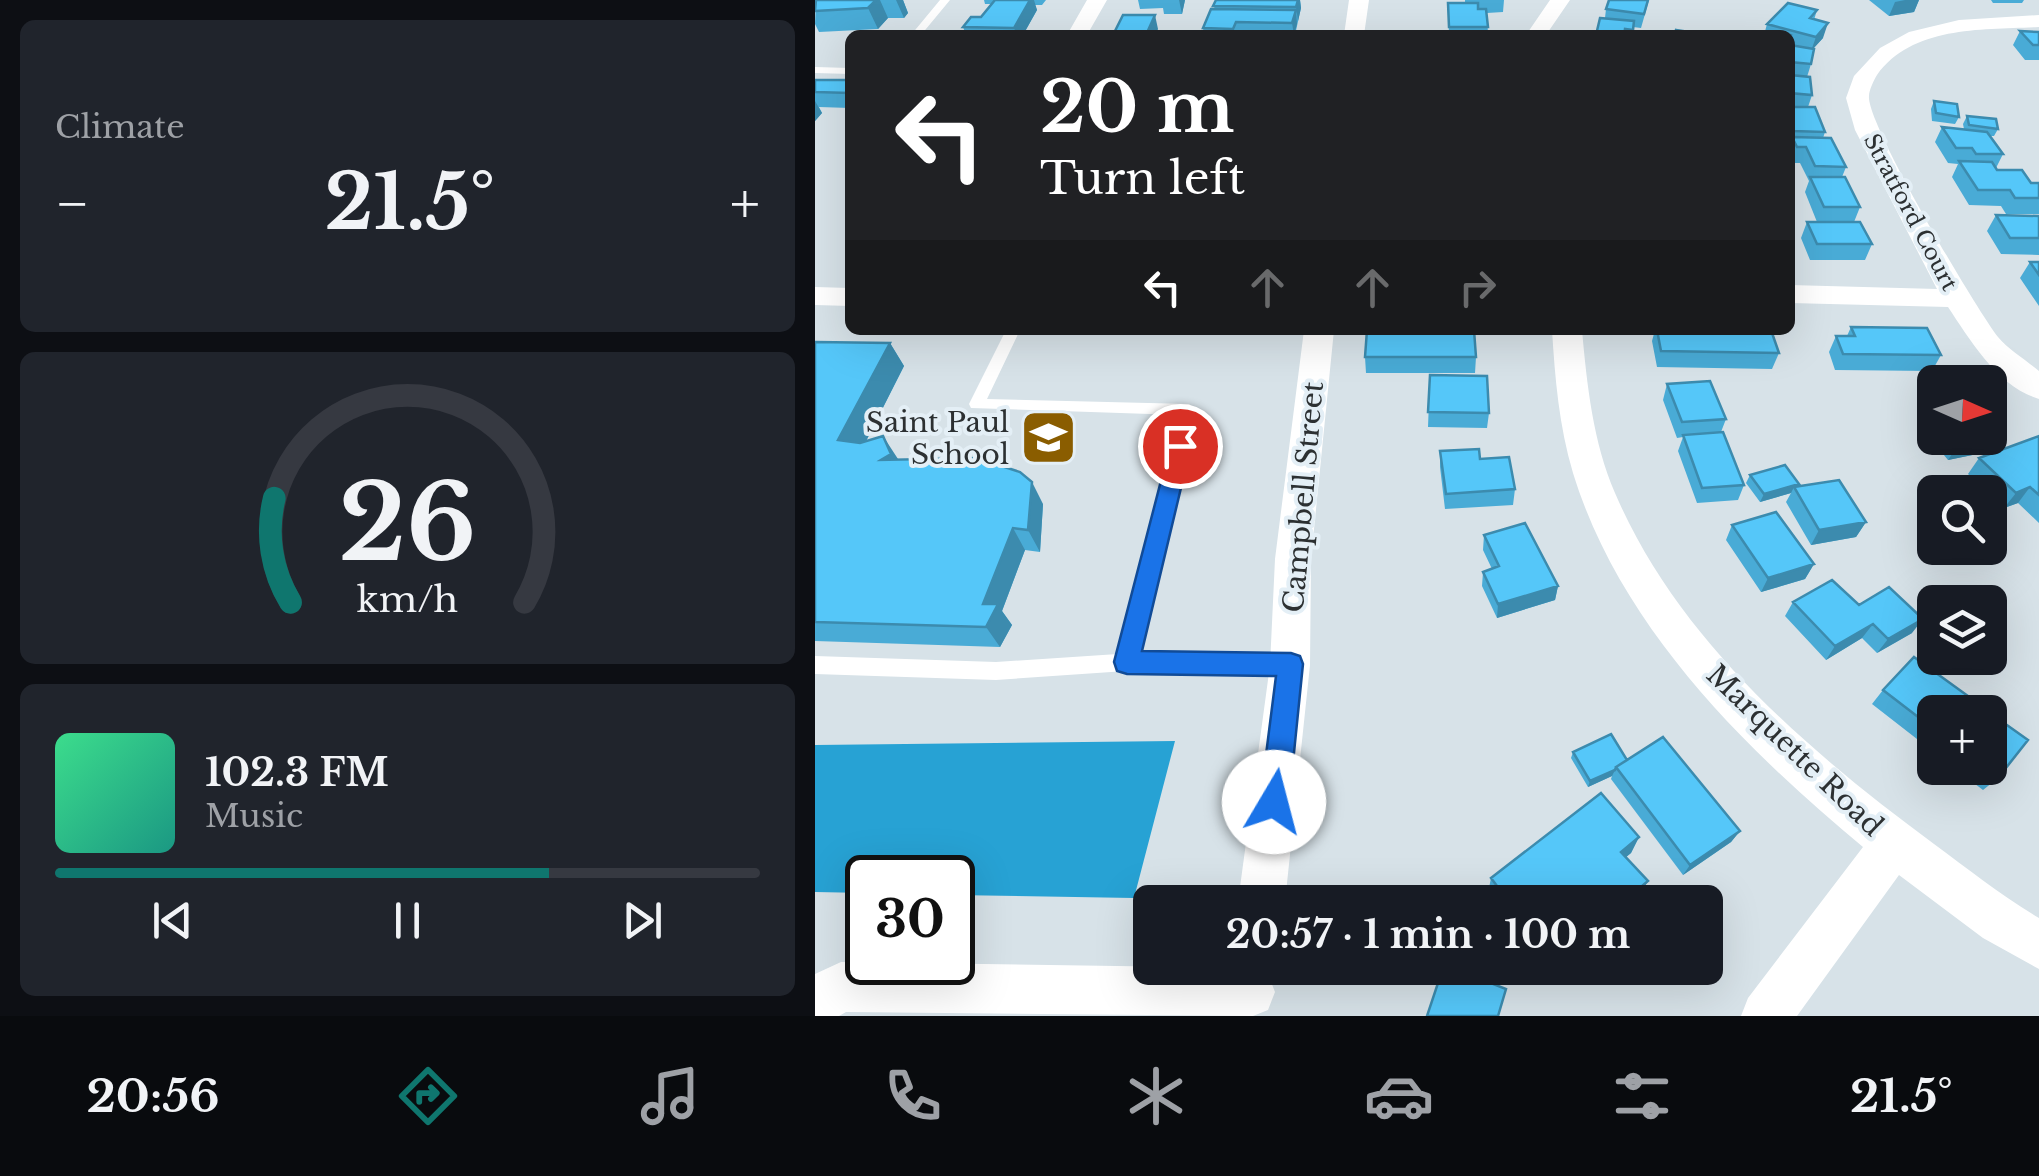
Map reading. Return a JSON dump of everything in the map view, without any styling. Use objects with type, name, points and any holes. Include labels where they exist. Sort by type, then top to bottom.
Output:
[{"type":"street","points":[[1080,30],[1097,0]]},
{"type":"street","points":[[1355,30],[1359,0]]},
{"type":"street","points":[[1539,30],[1559,0]]},
{"type":"street","name":"Stratford Court","points":[[2039,21],[1959,26],[1916,36],[1887,52],[1865,76],[1857,98],[1867,130],[1956,298],[1990,347],[2039,388]]},
{"type":"street","points":[[1795,294],[1956,298]]},
{"type":"street","points":[[815,296],[845,297]]},
{"type":"street","name":"Campbell Street","points":[[1263,885],[1291,664],[1293,560],[1318,335]]},
{"type":"street","name":"Marquette Road","points":[[1567,335],[1573,407],[1597,492],[1643,584],[1712,676],[1797,760],[1894,844],[2039,945]]},
{"type":"street","points":[[1766,1016],[1894,844]]},
{"type":"street","points":[[815,1002],[841,987],[1250,992]]},
{"type":"lane","points":[[919,30],[945,0]]},
{"type":"lane","points":[[815,70],[845,71]]},
{"type":"lane","points":[[1011,335],[977,404],[1189,410],[1127,662]]},
{"type":"lane","points":[[815,665],[996,671],[1127,662],[1291,664]]},
{"type":"water","points":[[1175,741],[1137,885],[1133,885],[1133,898],[975,895],[975,855],[845,855],[845,893],[815,892],[815,745]]},
{"type":"building","points":[[816,0],[876,0],[868,8],[815,11]]},
{"type":"building","points":[[995,0],[1030,0],[1014,28],[963,27],[971,17],[981,17]]},
{"type":"building","points":[[1216,0],[1298,0],[1296,7],[1213,6]]},
{"type":"building","points":[[1609,0],[1648,0],[1644,14],[1606,9]]},
{"type":"building","points":[[1448,3],[1478,3],[1478,9],[1486,9],[1488,27],[1449,27]]},
{"type":"building","points":[[1788,3],[1817,10],[1810,18],[1828,23],[1816,37],[1767,24]]},
{"type":"building","points":[[1211,9],[1296,10],[1292,23],[1236,22],[1233,29],[1203,28]]},
{"type":"building","points":[[1123,15],[1155,15],[1148,30],[1116,30]]},
{"type":"building","points":[[1600,18],[1634,21],[1633,30],[1597,30]]},
{"type":"building","points":[[2020,31],[2039,32],[2039,45],[2033,45]]},
{"type":"building","points":[[1795,46],[1814,49],[1811,64],[1795,62]]},
{"type":"building","points":[[1795,76],[1810,77],[1812,95],[1795,93]]},
{"type":"building","points":[[815,80],[845,80],[845,93],[815,92]]},
{"type":"building","points":[[1934,101],[1957,104],[1959,117],[1936,113]]},
{"type":"building","points":[[1795,107],[1815,107],[1825,132],[1795,131]]},
{"type":"building","points":[[1967,116],[1996,119],[1998,129],[1969,125]]},
{"type":"building","points":[[1942,127],[1987,132],[2003,154],[1976,154],[1972,148],[1956,148]]},
{"type":"building","points":[[1795,137],[1831,138],[1846,167],[1815,166],[1806,147],[1797,147]]},
{"type":"building","points":[[1959,161],[1992,162],[1997,170],[2022,170],[2031,183],[2039,183],[2039,198],[2015,198],[2010,190],[1978,190]]},
{"type":"building","points":[[1810,177],[1845,177],[1860,207],[1824,207]]},
{"type":"building","points":[[1996,215],[2039,216],[2039,238],[2010,238]]},
{"type":"building","points":[[1807,222],[1860,222],[1872,244],[1817,244]]},
{"type":"building","points":[[1851,327],[1927,328],[1941,355],[1843,354],[1836,336],[1855,336]]},
{"type":"building","points":[[1367,335],[1474,335],[1476,357],[1365,357]]},
{"type":"building","points":[[1658,335],[1773,335],[1779,353],[1661,351]]},
{"type":"building","points":[[815,342],[890,343],[838,440],[860,443],[883,436],[891,454],[881,460],[977,458],[1020,472],[1032,482],[1028,530],[1013,528],[983,604],[998,604],[986,627],[815,622]]},
{"type":"building","points":[[1430,375],[1487,376],[1489,413],[1428,412]]},
{"type":"building","points":[[1710,381],[1726,419],[1682,422],[1667,384]]},
{"type":"building","points":[[1723,432],[1744,485],[1702,488],[1683,435]]},
{"type":"building","points":[[2039,436],[2039,495],[2030,487],[2016,493],[2007,484],[2007,475],[1997,475],[1979,458],[2007,455],[2007,448]]},
{"type":"building","points":[[1479,449],[1480,459],[1509,457],[1515,489],[1446,494],[1440,451]]},
{"type":"building","points":[[1785,465],[1799,484],[1764,494],[1750,475]]},
{"type":"building","points":[[1839,480],[1866,522],[1819,530],[1794,487]]},
{"type":"building","points":[[1776,512],[1814,564],[1768,578],[1732,525]]},
{"type":"building","points":[[1525,523],[1558,586],[1498,604],[1483,572],[1499,566],[1484,535]]},
{"type":"building","points":[[1832,580],[1859,605],[1889,587],[1917,613],[1917,622],[1888,639],[1873,624],[1835,646],[1793,602]]},
{"type":"building","points":[[1914,657],[1917,675],[1939,675],[1967,695],[1917,695],[1917,716],[1883,690]]},
{"type":"building","points":[[2007,725],[2028,740],[2007,767]]},
{"type":"building","points":[[1611,734],[1627,760],[1590,781],[1573,752]]},
{"type":"building","points":[[1663,737],[1740,831],[1690,865],[1616,767]]},
{"type":"building","points":[[1601,793],[1639,837],[1621,852],[1648,881],[1643,885],[1496,885],[1491,878]]},
{"type":"building","points":[[1437,985],[1496,985],[1506,989],[1498,1016],[1427,1016]]},
{"type":"place","name":"Saint Paul School","points":[[1048,438]]},
{"type":"route","points":[[1180,446],[1127,662],[1291,664],[1274,802]]}]
